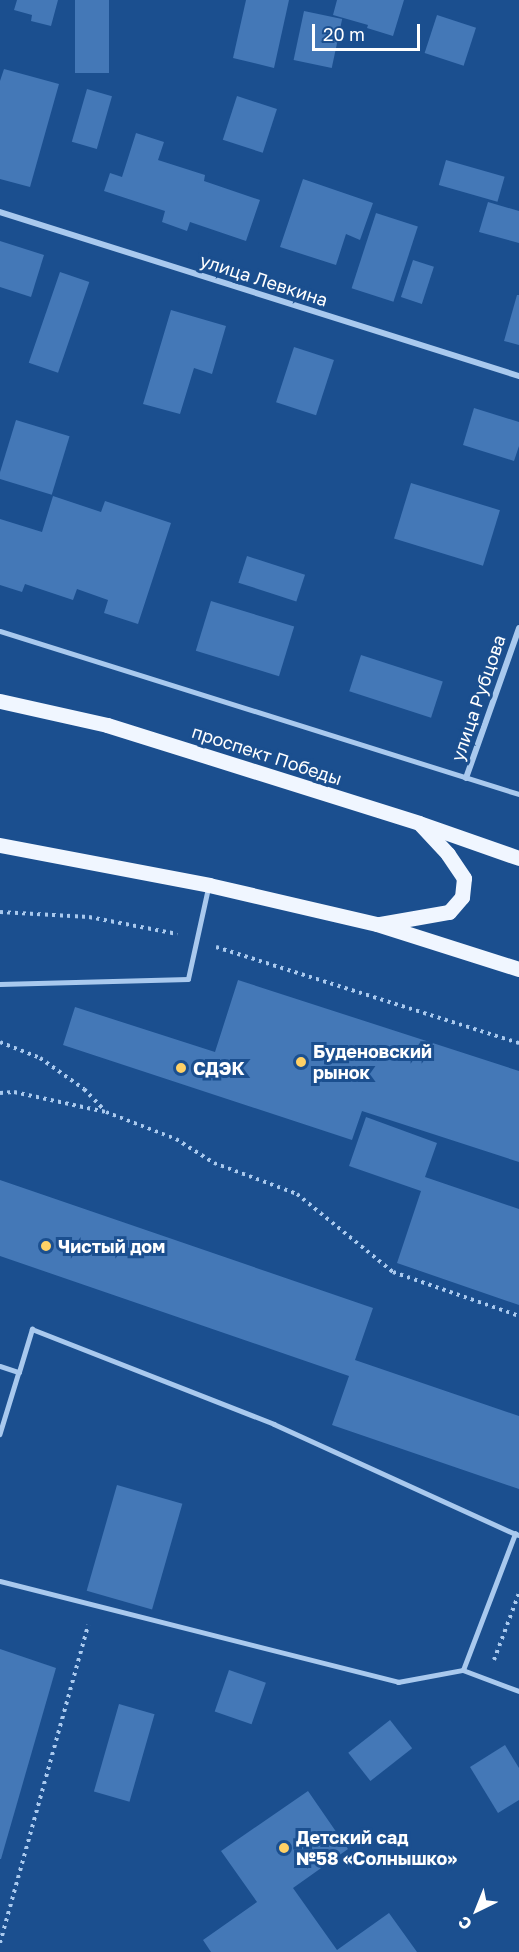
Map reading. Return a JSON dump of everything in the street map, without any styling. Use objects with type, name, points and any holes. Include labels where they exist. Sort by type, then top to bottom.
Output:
[{"type":"main road","name":"проспект Победы","points":[[0,701],[106,724],[418,823],[519,858]]},
{"type":"main road","points":[[377,924],[449,912],[462,897],[464,878],[448,854],[418,823]]},
{"type":"main road","points":[[0,845],[209,885],[377,924],[519,969]]},
{"type":"street","name":"улица Левкина","points":[[0,212],[519,376]]},
{"type":"street","name":"улица Рубцова","points":[[466,778],[519,628]]},
{"type":"lane","points":[[0,631],[519,794]]},
{"type":"lane","points":[[0,984],[188,980],[209,885]]},
{"type":"lane","points":[[0,1434],[32,1329],[274,1424],[517,1535],[464,1670]]},
{"type":"lane","points":[[0,1366],[19,1372]]},
{"type":"lane","points":[[0,1581],[398,1682],[464,1670],[519,1691]]},
{"type":"path","points":[[0,912],[89,916],[198,941],[519,1043]]},
{"type":"path","points":[[0,1042],[40,1058],[84,1089],[106,1112]]},
{"type":"path","points":[[0,1093],[14,1092],[106,1112],[176,1139],[214,1163],[297,1194],[393,1272],[519,1316]]},
{"type":"path","points":[[487,1679],[519,1593]]},
{"type":"path","points":[[0,1942],[93,1604]]},
{"type":"building","points":[[17,0],[58,0],[51,26],[31,21],[32,15],[14,10]]},
{"type":"building","points":[[75,0],[109,0],[109,73],[75,73]]},
{"type":"building","points":[[246,0],[289,0],[274,68],[233,58]]},
{"type":"building","points":[[337,0],[404,0],[393,36],[367,28],[368,25],[333,15]]},
{"type":"building","points":[[304,11],[342,19],[332,68],[294,60]]},
{"type":"building","points":[[437,15],[476,28],[464,66],[425,53]]},
{"type":"building","points":[[4,69],[59,84],[30,187],[0,179],[0,81]]},
{"type":"building","points":[[87,89],[112,96],[97,149],[72,142]]},
{"type":"building","points":[[237,96],[277,109],[263,153],[223,140]]},
{"type":"building","points":[[136,133],[164,142],[158,160],[205,175],[204,181],[260,200],[246,241],[190,222],[187,231],[162,222],[165,211],[104,191],[110,173],[122,177]]},
{"type":"building","points":[[446,160],[505,177],[497,202],[439,185]]},
{"type":"building","points":[[303,179],[373,203],[360,240],[346,234],[336,265],[280,247]]},
{"type":"building","points":[[488,202],[519,211],[519,243],[479,232]]},
{"type":"building","points":[[376,213],[418,227],[393,302],[352,288]]},
{"type":"building","points":[[0,241],[44,255],[31,297],[0,287]]},
{"type":"building","points":[[413,260],[434,267],[422,304],[401,297]]},
{"type":"building","points":[[60,272],[89,282],[58,373],[29,363]]},
{"type":"building","points":[[517,295],[519,295],[519,345],[504,341]]},
{"type":"building","points":[[171,310],[226,326],[212,374],[194,368],[180,414],[143,404]]},
{"type":"building","points":[[294,347],[334,360],[316,415],[276,402]]},
{"type":"building","points":[[474,408],[519,422],[519,446],[514,461],[463,445]]},
{"type":"building","points":[[16,420],[70,436],[52,495],[0,479]]},
{"type":"building","points":[[411,483],[500,510],[483,566],[394,538]]},
{"type":"building","points":[[53,496],[101,512],[105,501],[171,523],[138,624],[104,613],[108,600],[77,589],[73,600],[25,584],[22,592],[0,585],[0,519],[42,532]]},
{"type":"building","points":[[247,556],[305,575],[296,601],[238,583]]},
{"type":"building","points":[[211,601],[294,626],[279,676],[196,651]]},
{"type":"building","points":[[361,655],[443,682],[431,718],[349,691]]},
{"type":"building","name":"Буденовский рынок","points":[[238,980],[519,1071],[519,1162],[362,1111],[352,1140],[63,1045],[75,1007],[215,1052]]},
{"type":"building","points":[[366,1117],[437,1143],[425,1177],[519,1209],[519,1305],[397,1263],[421,1191],[349,1166]]},
{"type":"building","points":[[0,1180],[373,1308],[355,1360],[519,1416],[519,1489],[332,1425],[349,1376],[0,1256]]},
{"type":"building","points":[[117,1485],[182,1504],[152,1609],[87,1591]]},
{"type":"building","points":[[0,1649],[56,1668],[1,1859],[0,1859]]},
{"type":"building","points":[[229,1670],[266,1683],[252,1724],[215,1712]]},
{"type":"building","points":[[119,1704],[155,1714],[129,1802],[94,1791]]},
{"type":"building","points":[[390,1720],[412,1748],[370,1781],[348,1753]]},
{"type":"building","points":[[505,1745],[519,1768],[519,1800],[498,1813],[470,1767]]},
{"type":"building","points":[[308,1791],[348,1849],[293,1888],[337,1950],[389,1913],[417,1952],[211,1952],[203,1940],[257,1902],[221,1851]]},
{"type":"place","name":"Буденовский рынок","points":[[301,1062]]},
{"type":"place","name":"СДЭК","points":[[181,1068]]},
{"type":"place","name":"Чистый дом","points":[[46,1246]]},
{"type":"place","name":"Детский сад №58 «Солнышко»","points":[[284,1848]]}]
